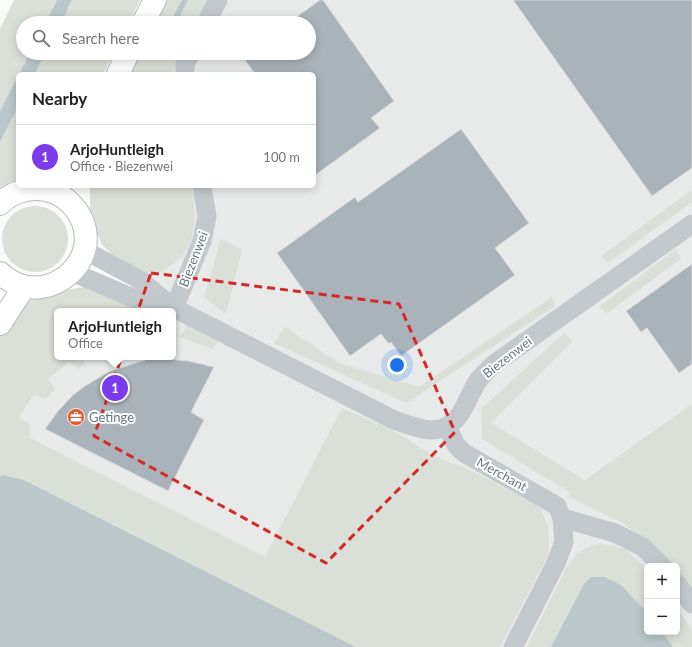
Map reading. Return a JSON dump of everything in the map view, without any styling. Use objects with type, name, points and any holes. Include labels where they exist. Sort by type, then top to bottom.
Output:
[{"type":"main road","points":[[147,16],[155,0]]},
{"type":"main road","points":[[119,72],[125,60]]},
{"type":"main road","points":[[0,204],[9,196],[24,190],[50,188],[60,195],[73,194],[83,224],[85,237],[84,250],[79,262],[72,272],[62,280],[50,286],[37,288],[24,287],[12,282],[0,274]]},
{"type":"main road","points":[[0,324],[24,287]]},
{"type":"street","points":[[210,16],[218,0]]},
{"type":"street","points":[[185,72],[185,64],[187,60]]},
{"type":"street","name":"Biezenwei","points":[[174,308],[202,242],[208,216],[202,188]]},
{"type":"street","name":"Biezenwei","points":[[447,426],[462,413],[477,382],[494,364],[692,224]]},
{"type":"street","points":[[84,250],[140,280],[174,308]]},
{"type":"street","points":[[72,272],[133,298],[174,308]]},
{"type":"street","points":[[176,309],[394,420],[429,430],[436,430],[447,426]]},
{"type":"street","name":"Merchant","points":[[447,426],[456,445],[464,453],[557,506],[562,518]]},
{"type":"street","points":[[513,647],[556,563],[564,542],[562,518],[615,532],[643,547],[659,563]]},
{"type":"street","points":[[680,588],[692,604]]},
{"type":"highlighted area","points":[[151,273],[399,304],[455,432],[326,563],[94,436]]},
{"type":"shaded area","points":[[14,0],[57,0],[49,16],[16,16],[16,60],[26,60],[20,72],[16,72],[16,80],[0,111],[0,29]]},
{"type":"shaded area","points":[[57,0],[72,0],[64,16],[49,16]]},
{"type":"shaded area","points":[[72,0],[140,0],[132,16],[64,16]]},
{"type":"shaded area","points":[[166,0],[209,0],[201,16],[158,16]]},
{"type":"shaded area","points":[[185,0],[692,0],[692,647],[0,647],[0,419],[56,360],[176,360],[176,308],[124,308],[139,263],[142,188],[316,188],[316,72],[159,72],[162,60],[316,60],[316,16],[177,16]]},
{"type":"shaded area","points":[[26,60],[42,60],[36,72],[20,72]]},
{"type":"shaded area","points":[[42,60],[110,60],[104,72],[36,72]]},
{"type":"shaded area","points":[[136,60],[179,60],[174,72],[132,72]]},
{"type":"shaded area","points":[[16,80],[16,111],[0,142],[0,111]]},
{"type":"shaded area","points":[[16,111],[16,180],[0,187],[0,142]]},
{"type":"shaded area","points":[[90,188],[192,188],[194,222],[188,248],[176,262],[152,276],[123,264],[102,245],[90,216]]},
{"type":"shaded area","points":[[692,190],[692,202],[608,263],[601,256]]},
{"type":"shaded area","points":[[29,206],[41,206],[48,208],[59,215],[66,226],[68,239],[66,252],[59,263],[48,270],[41,272],[29,272],[22,270],[11,263],[4,252],[2,245],[2,233],[4,226],[11,215],[22,208]]},
{"type":"shaded area","points":[[221,239],[242,250],[226,314],[204,297]]},
{"type":"shaded area","points":[[676,249],[681,259],[607,313],[599,307]]},
{"type":"shaded area","points":[[84,287],[142,308],[54,308],[54,360],[83,360],[85,364],[78,369],[69,362],[48,379],[55,389],[46,399],[34,394],[19,417],[29,424],[30,438],[265,557],[342,408],[389,428],[434,456],[474,472],[540,507],[548,525],[549,554],[500,647],[356,647],[25,480],[3,475],[0,477],[0,334],[13,316],[29,301],[47,294]]},
{"type":"shaded area","points":[[552,297],[555,306],[406,403],[274,343],[285,327],[339,363],[419,387]]},
{"type":"shaded area","points":[[188,325],[218,341],[213,349],[179,337]]},
{"type":"shaded area","points":[[564,333],[573,341],[491,423],[585,480],[692,404],[692,592],[680,576],[680,563],[670,563],[661,551],[624,524],[568,496],[571,493],[482,439],[481,409]]},
{"type":"shaded area","points":[[3,475],[24,480],[356,647],[0,647],[0,477]]},
{"type":"shaded area","points":[[597,543],[625,549],[644,566],[644,610],[621,585],[591,577],[584,584],[551,647],[527,647],[566,569],[577,553]]},
{"type":"shaded area","points":[[591,577],[604,577],[621,585],[644,610],[644,635],[664,635],[673,647],[551,647],[584,584]]},
{"type":"shaded area","points":[[680,613],[692,629],[692,647],[673,647],[664,635],[680,635]]},
{"type":"building","points":[[320,0],[323,0],[394,101],[371,118],[380,128],[316,175],[316,72],[254,72],[245,60],[316,60],[316,16],[298,16]]},
{"type":"building","points":[[513,0],[692,0],[692,168],[652,196]]},
{"type":"building","points":[[461,129],[529,223],[495,248],[515,275],[401,356],[391,342],[389,344],[381,334],[350,356],[277,253],[355,197],[358,202]]},
{"type":"building","points":[[692,264],[692,364],[679,373],[647,328],[641,332],[626,311]]},
{"type":"building","points":[[145,360],[189,361],[214,367],[191,412],[204,420],[168,491],[45,429],[58,411],[73,395],[110,371]]},
{"type":"waterway","points":[[177,16],[185,0]]},
{"type":"place","name":"ArjoHuntleigh","points":[[115,388]]},
{"type":"place","name":"Getinge","points":[[76,417]]}]
